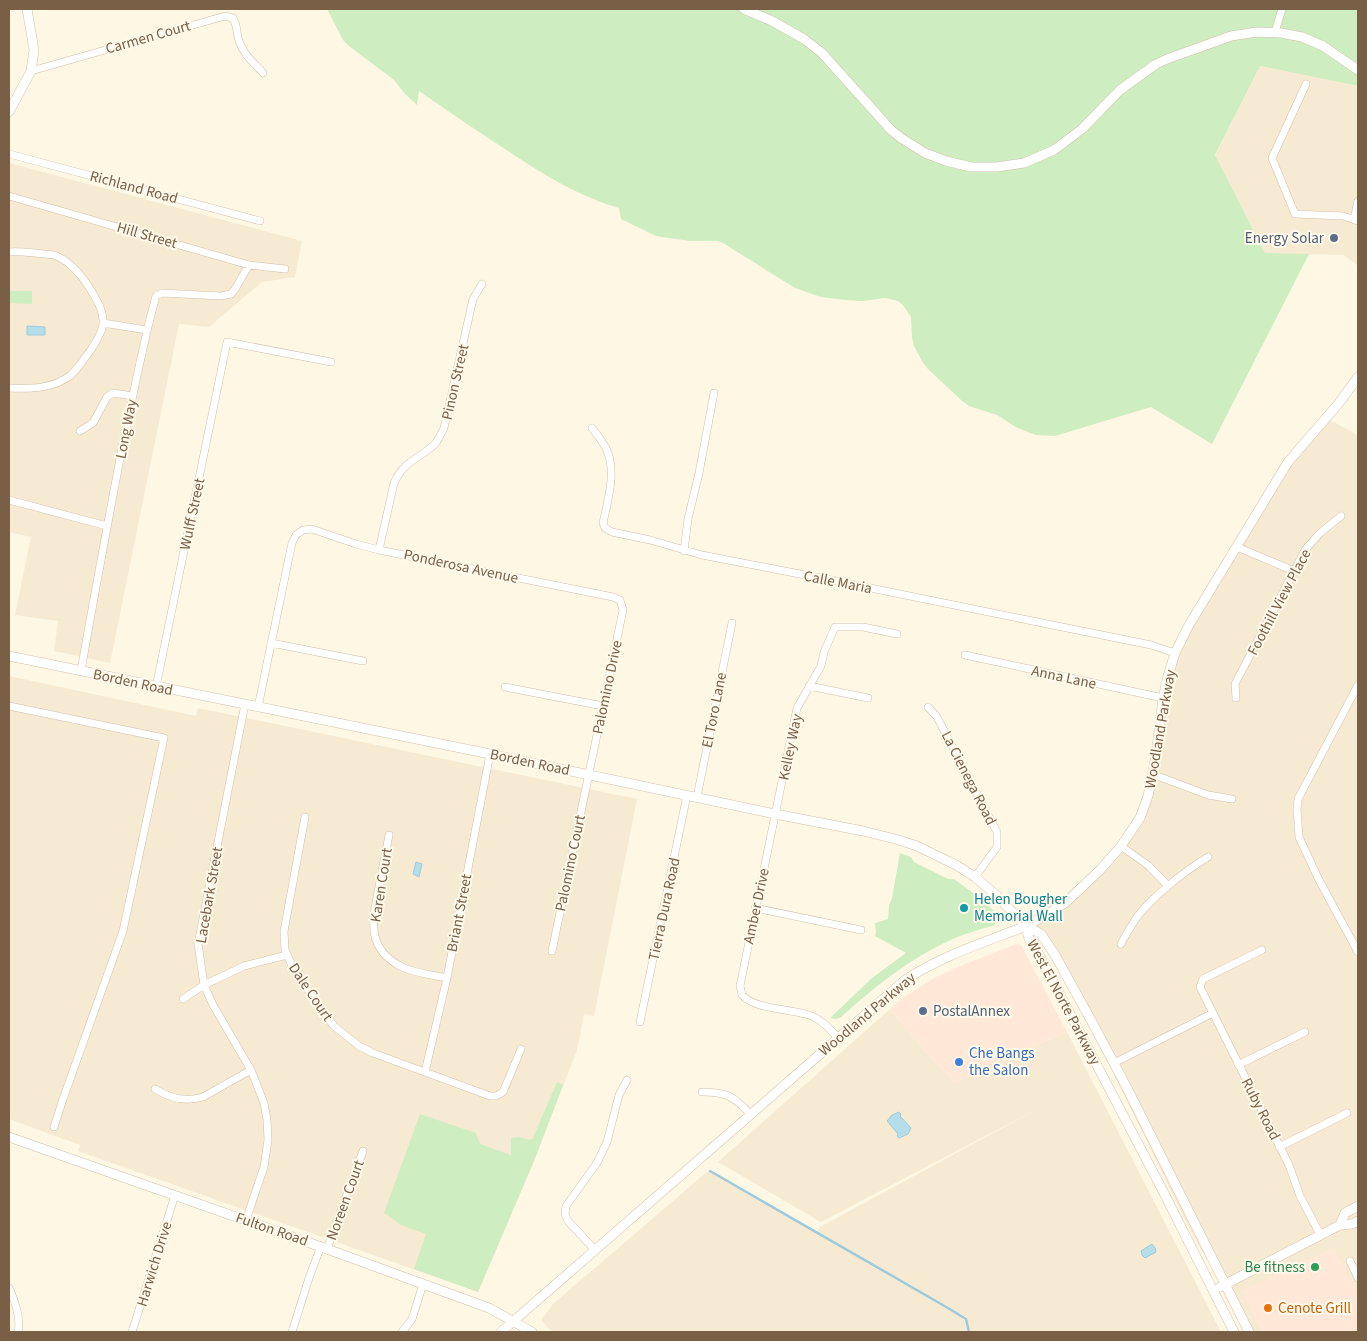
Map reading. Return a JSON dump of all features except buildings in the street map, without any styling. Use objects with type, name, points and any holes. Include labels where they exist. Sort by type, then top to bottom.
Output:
[{"type":"main road","points":[[9,112],[31,71],[34,50],[27,9]]},
{"type":"main road","points":[[744,9],[772,21],[804,39],[822,53],[891,130],[901,138],[925,153],[946,161],[972,167],[997,167],[1024,162],[1054,150],[1082,129],[1120,90],[1156,64],[1231,36],[1257,32],[1276,32],[1302,37],[1323,46],[1358,70]]},
{"type":"main road","name":"Woodland Parkway","points":[[501,1332],[904,980],[920,970],[980,943],[1026,926],[1046,915],[1065,903],[1122,846],[1140,818],[1148,796],[1156,755],[1163,698],[1175,654],[1189,625],[1288,462],[1339,403],[1358,377]]},
{"type":"main road","name":"Borden Road","points":[[9,656],[841,826],[899,840],[939,856],[975,877],[997,896],[1026,926]]},
{"type":"main road","name":"West El Norte Parkway","points":[[1026,926],[1041,934],[1055,955],[1114,1063],[1249,1332]]},
{"type":"main road","name":"West El Norte Parkway","points":[[1026,926],[1030,939],[1164,1193],[1234,1332]]},
{"type":"main road","name":"Fulton Road","points":[[9,1137],[489,1308],[532,1332]]},
{"type":"main road","points":[[1340,1225],[1345,1213],[1358,1206]]},
{"type":"main road","points":[[1213,1290],[1340,1225],[1352,1224],[1358,1221]]},
{"type":"street","points":[[1276,32],[1282,9]]},
{"type":"street","name":"Carmen Court","points":[[31,71],[225,16],[233,18],[238,27],[237,33],[240,44],[248,58],[263,73]]},
{"type":"street","points":[[1306,84],[1272,158],[1295,214],[1343,216],[1356,220],[1358,201]]},
{"type":"street","name":"Richland Road","points":[[9,154],[260,221]]},
{"type":"street","name":"Hill Street","points":[[9,196],[249,265],[285,269]]},
{"type":"street","points":[[9,252],[20,251],[53,255],[63,259],[86,282],[101,309],[103,323],[101,332],[82,363],[70,375],[59,382],[45,387],[30,389],[9,388]]},
{"type":"street","name":"Long Way","points":[[81,671],[133,396],[156,296],[162,293],[221,296],[231,294],[249,265]]},
{"type":"street","name":"Pinon Street","points":[[379,550],[397,475],[407,464],[435,444],[444,428],[473,299],[482,284]]},
{"type":"street","points":[[103,323],[147,330]]},
{"type":"street","name":"Wulff Street","points":[[156,687],[227,342],[331,362]]},
{"type":"street","points":[[80,431],[93,423],[107,397],[113,393],[133,396]]},
{"type":"street","points":[[684,551],[688,519],[700,473],[714,393]]},
{"type":"street","name":"Calle Maria","points":[[592,428],[607,450],[611,466],[610,485],[603,523],[605,528],[612,532],[650,540],[684,551],[1141,643],[1175,654]]},
{"type":"street","points":[[9,500],[107,526]]},
{"type":"street","name":"Foothill View Place","points":[[1236,698],[1235,684],[1306,550],[1319,534],[1341,516]]},
{"type":"street","name":"Ponderosa Avenue","points":[[271,643],[292,543],[296,535],[303,530],[312,529],[379,550],[613,597],[620,600]]},
{"type":"street","points":[[1237,547],[1294,571]]},
{"type":"street","name":"Palomino Drive","points":[[589,774],[624,610],[620,600]]},
{"type":"street","name":"El Toro Lane","points":[[692,796],[732,623]]},
{"type":"street","name":"Kelley Way","points":[[775,814],[797,708],[821,666],[824,652],[835,627],[864,627],[896,634]]},
{"type":"street","points":[[258,707],[271,643],[363,660]]},
{"type":"street","name":"Anna Lane","points":[[965,655],[1163,698]]},
{"type":"street","points":[[1358,685],[1298,799],[1296,809],[1299,837],[1319,880],[1358,952]]},
{"type":"street","points":[[809,686],[868,698]]},
{"type":"street","points":[[504,687],[603,706]]},
{"type":"street","name":"Lacebark Street","points":[[245,704],[198,944],[204,985],[213,1005],[251,1070],[264,1104],[267,1120],[268,1140],[264,1167],[246,1220]]},
{"type":"street","points":[[9,706],[164,738],[123,931],[54,1127]]},
{"type":"street","name":"La Cienega Road","points":[[928,707],[937,717],[997,832],[997,847],[975,877]]},
{"type":"street","name":"Briant Street","points":[[425,1072],[446,978],[490,754]]},
{"type":"street","name":"Palomino Court","points":[[552,951],[589,774]]},
{"type":"street","points":[[1152,774],[1208,794],[1232,800]]},
{"type":"street","name":"Tierra Dura Road","points":[[640,1022],[692,796]]},
{"type":"street","name":"Amber Drive","points":[[775,814],[740,986],[742,996],[752,1003],[813,1016],[824,1023],[838,1038]]},
{"type":"street","name":"Dale Court","points":[[305,817],[284,931],[285,950],[298,976],[334,1026],[359,1046],[372,1053],[490,1096],[496,1096],[504,1092],[521,1049]]},
{"type":"street","name":"Karen Court","points":[[389,834],[373,917],[374,934],[379,948],[391,961],[404,969],[446,978]]},
{"type":"street","points":[[1122,846],[1149,866],[1168,886]]},
{"type":"street","points":[[1121,944],[1136,919],[1168,886],[1208,857]]},
{"type":"street","points":[[755,908],[861,930]]},
{"type":"street","name":"Ruby Road","points":[[1262,950],[1203,979],[1200,987],[1289,1166],[1300,1196],[1321,1236]]},
{"type":"street","points":[[183,999],[204,985],[244,966],[287,955]]},
{"type":"street","points":[[1114,1063],[1213,1013]]},
{"type":"street","points":[[1238,1065],[1305,1032]]},
{"type":"street","points":[[155,1089],[163,1094],[179,1099],[203,1097],[251,1070]]},
{"type":"street","points":[[596,1250],[568,1221],[565,1214],[566,1206],[597,1164],[606,1142],[620,1095],[627,1080]]},
{"type":"street","points":[[702,1092],[717,1092],[729,1096],[740,1103],[750,1114]]},
{"type":"street","points":[[1279,1147],[1346,1114]]},
{"type":"street","name":"Noreen Court","points":[[292,1332],[306,1286],[324,1248],[363,1151]]},
{"type":"street","name":"Harwich Drive","points":[[132,1332],[174,1195]]},
{"type":"street","points":[[1350,1261],[1358,1278]]},
{"type":"street","points":[[402,1332],[412,1319],[423,1284]]},
{"type":"street","points":[[9,1288],[14,1300],[19,1326],[18,1332]]},
{"type":"shaded area","points":[[1260,66],[1358,86],[1358,266],[1344,255],[1265,253],[1215,156]]},
{"type":"shaded area","points":[[9,163],[302,241],[295,277],[262,282],[209,327],[179,324],[110,663],[54,651],[58,621],[15,615],[31,537],[9,532]]},
{"type":"shaded area","points":[[1326,418],[1358,435],[1358,1332],[1245,1332],[1187,1224],[1110,1066],[1065,981],[1049,953],[1030,929],[1051,917],[1070,902],[1140,818],[1174,653],[1277,482]]},
{"type":"shaded area","points":[[9,676],[196,716],[198,708],[637,799],[594,1016],[584,1014],[577,1050],[534,1161],[478,1292],[78,1151],[80,1145],[9,1119]]},
{"type":"shaded area","points":[[1017,944],[1021,945],[1067,1032],[994,1063],[955,1083],[924,1050],[890,1009],[900,1000],[932,979]]},
{"type":"shaded area","points":[[890,1009],[924,1050],[955,1083],[994,1063],[1067,1032],[1221,1332],[554,1332],[549,1329],[541,1320],[553,1304],[708,1171],[816,1233],[820,1227],[1041,1107],[821,1222],[718,1162]]},
{"type":"shaded area","points":[[1334,1248],[1358,1295],[1358,1332],[1262,1332],[1242,1291]]},
{"type":"green space","points":[[327,9],[1358,9],[1358,86],[1260,66],[1215,155],[1265,253],[1309,254],[1212,444],[1151,407],[1055,436],[1036,435],[1014,426],[997,415],[969,406],[927,368],[914,346],[911,317],[898,301],[885,298],[862,301],[821,297],[795,288],[718,241],[690,241],[656,236],[621,219],[619,208],[576,192],[549,177],[419,91],[417,105],[394,80],[343,40]]},
{"type":"green space","points":[[9,291],[32,291],[32,304],[9,303]]},
{"type":"green space","points":[[900,853],[911,857],[914,862],[948,879],[954,879],[980,898],[996,913],[995,925],[956,938],[930,950],[889,977],[840,1018],[830,1018],[872,978],[906,953],[875,936],[875,923],[888,919]]},
{"type":"green space","points":[[557,1082],[563,1085],[534,1161],[478,1292],[414,1269],[426,1234],[401,1225],[384,1213],[420,1114],[476,1133],[480,1144],[511,1155],[511,1138],[519,1137],[530,1140],[533,1138]]},
{"type":"water","points":[[27,326],[45,327],[45,335],[27,335]]},
{"type":"water","points":[[416,862],[422,864],[419,877],[413,874]]},
{"type":"water","points":[[899,1112],[900,1116],[911,1128],[908,1134],[899,1138],[887,1121],[892,1115]]},
{"type":"water","points":[[1152,1244],[1156,1252],[1145,1258],[1141,1251]]},
{"type":"waterway","points":[[710,1171],[966,1319],[969,1332]]},
{"type":"place","name":"Energy Solar","points":[[1334,238]]},
{"type":"place","name":"Helen Bougher Memorial Wall","points":[[964,908]]},
{"type":"place","name":"PostalAnnex","points":[[923,1011]]},
{"type":"place","name":"Che Bangs the Salon","points":[[959,1062]]},
{"type":"place","name":"Be fitness","points":[[1315,1267]]},
{"type":"place","name":"Cenote Grill","points":[[1268,1308]]}]
